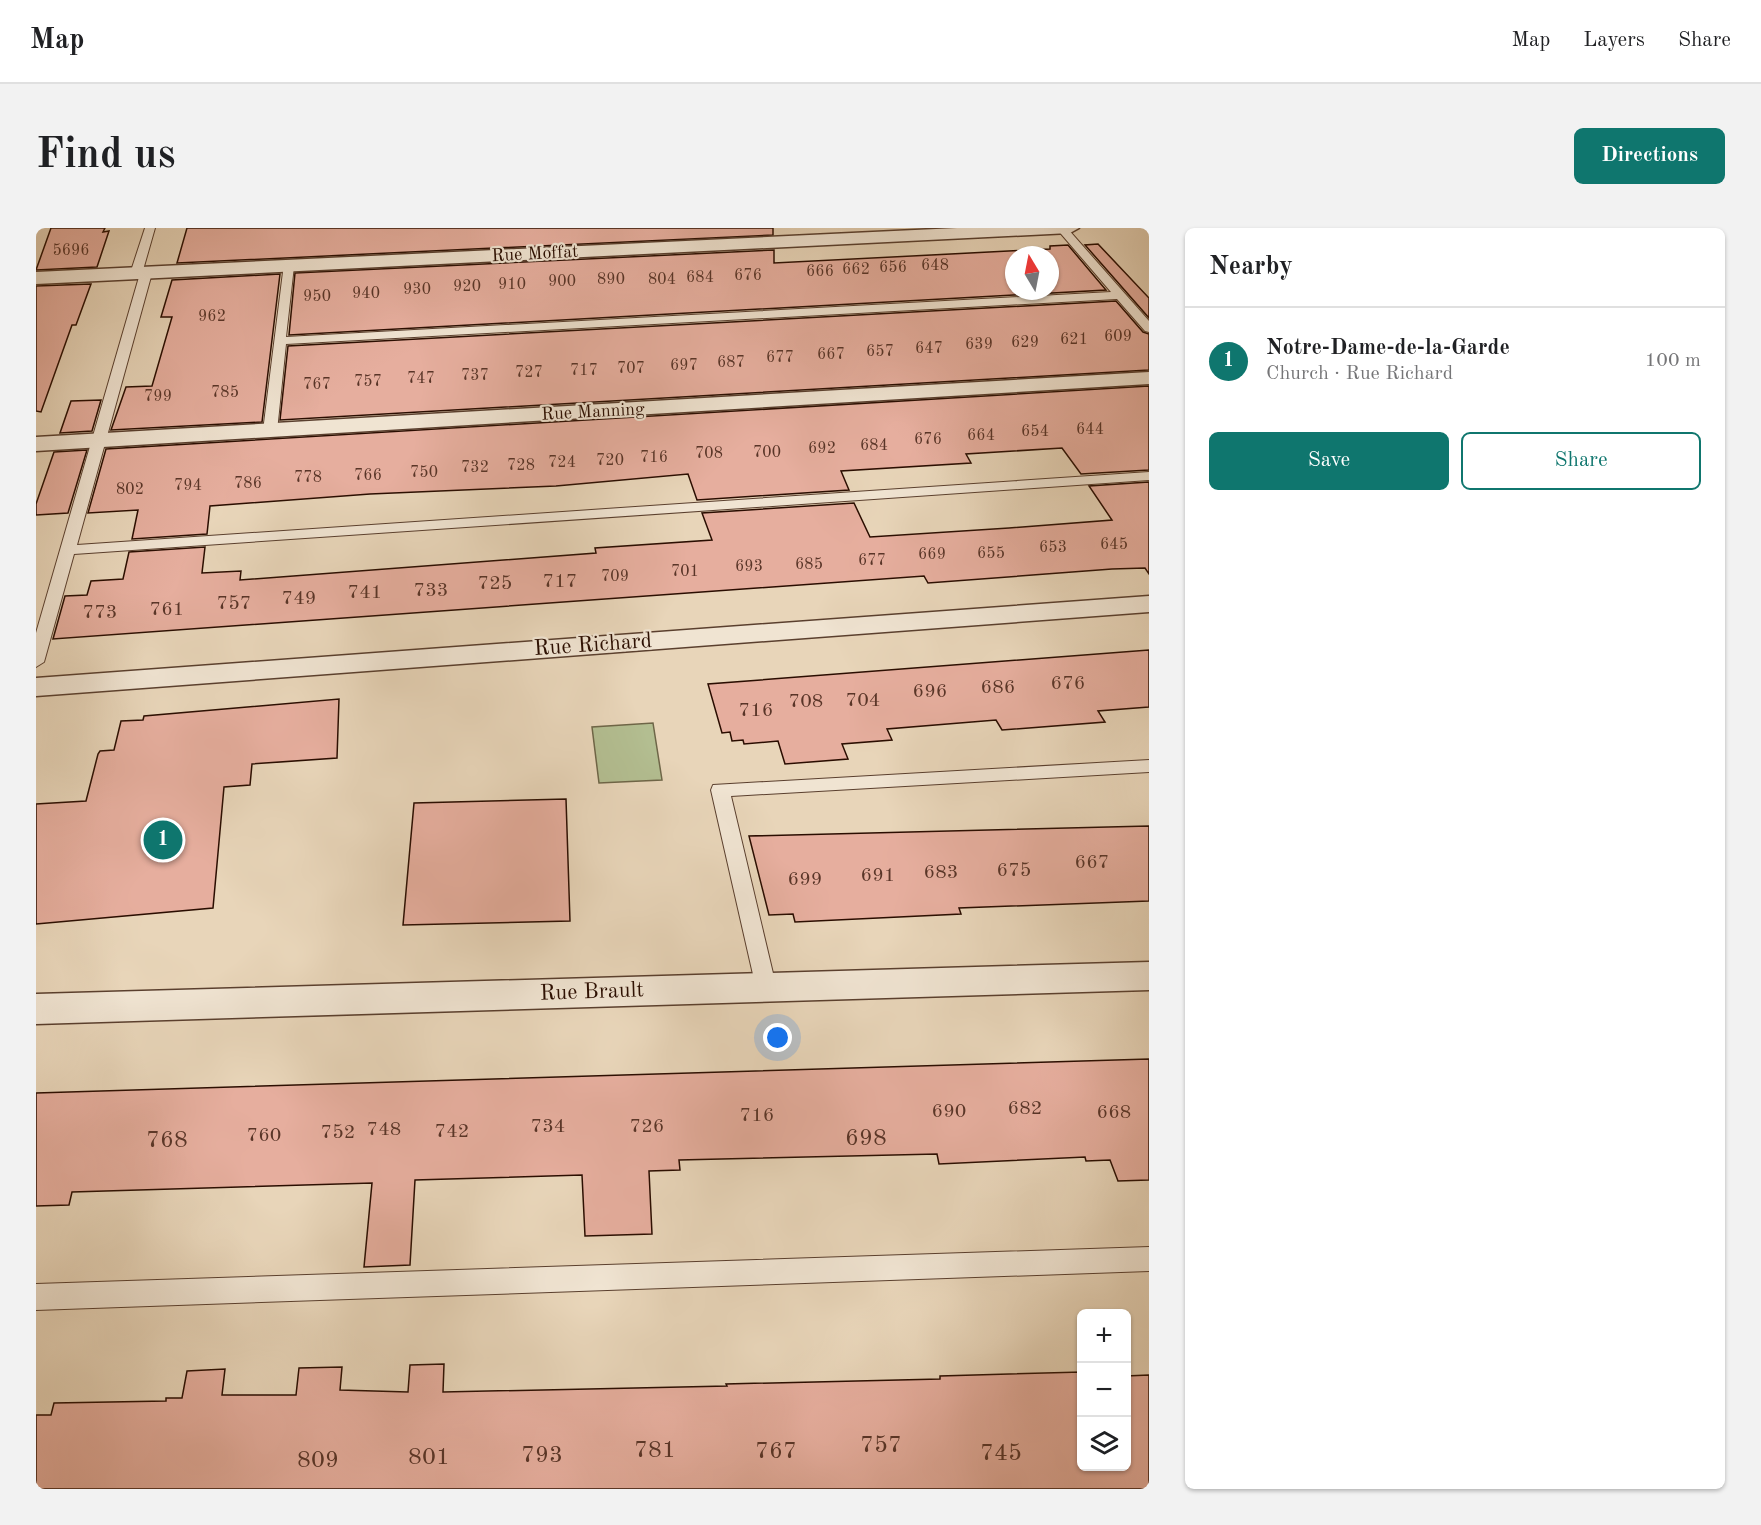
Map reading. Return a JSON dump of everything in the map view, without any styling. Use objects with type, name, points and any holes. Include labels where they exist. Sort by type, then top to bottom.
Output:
[{"type":"street","name":"Rue Moffat","points":[[36,279],[1070,228]]},
{"type":"street","name":"Rue Manning","points":[[36,444],[1149,378]]},
{"type":"street","name":"Rue Richard","points":[[36,687],[1149,604]]},
{"type":"street","name":"Rue Brault","points":[[36,1009],[1149,976]]},
{"type":"lane","points":[[36,662],[99,441],[141,274],[150,228]]},
{"type":"lane","points":[[1061,228],[1149,328]]},
{"type":"lane","points":[[270,431],[288,266]]},
{"type":"lane","points":[[279,341],[1119,295]]},
{"type":"lane","points":[[69,550],[1149,477]]},
{"type":"lane","points":[[765,987],[720,789],[1149,766]]},
{"type":"lane","points":[[36,1297],[1149,1259]]},
{"type":"green space","points":[[653,723],[662,780],[599,783],[592,727]]},
{"type":"building","points":[[51,228],[105,228],[103,232],[109,231],[97,267],[36,270]]},
{"type":"building","points":[[187,228],[773,228],[773,235],[177,263]]},
{"type":"building","points":[[1098,244],[1149,298],[1149,318],[1085,245]]},
{"type":"building","points":[[1068,245],[1106,290],[1059,293],[1059,246],[1050,246]]},
{"type":"building","points":[[774,250],[774,263],[1005,251],[1005,296],[289,335],[295,273]]},
{"type":"building","points":[[280,274],[262,422],[111,430],[126,387],[152,386],[172,317],[161,317],[172,280]]},
{"type":"building","points":[[91,284],[76,325],[72,325],[41,412],[36,411],[36,286]]},
{"type":"building","points":[[1116,301],[1143,332],[1149,334],[1149,370],[280,420],[288,346]]},
{"type":"building","points":[[1149,386],[1149,470],[1081,474],[1062,448],[966,454],[971,463],[841,471],[849,490],[697,500],[688,474],[556,486],[370,494],[210,506],[207,534],[132,539],[138,510],[88,513],[106,449]]},
{"type":"building","points":[[101,400],[92,431],[60,433],[71,401]]},
{"type":"building","points":[[87,450],[68,513],[36,515],[36,504],[54,452]]},
{"type":"building","points":[[1149,482],[1149,574],[1145,568],[1112,569],[928,583],[924,576],[53,639],[65,596],[87,595],[91,581],[123,579],[129,552],[205,547],[202,573],[241,571],[240,580],[596,553],[595,548],[712,540],[702,513],[854,503],[870,537],[1009,528],[1112,520],[1089,486]]},
{"type":"building","points":[[1149,650],[1149,707],[1098,711],[1105,722],[1002,730],[996,720],[887,729],[892,740],[842,744],[848,759],[785,764],[778,741],[744,744],[743,740],[732,741],[730,732],[722,733],[708,684]]},
{"type":"building","points":[[339,699],[337,758],[252,764],[250,785],[224,787],[213,908],[36,924],[36,804],[86,801],[98,754],[100,751],[114,750],[121,721],[143,720],[144,716]]},
{"type":"building","points":[[566,799],[570,921],[403,925],[414,803]]},
{"type":"building","points":[[1149,826],[1149,901],[959,908],[961,914],[795,922],[793,914],[769,915],[749,836]]},
{"type":"building","points":[[1149,1059],[1149,1180],[1118,1181],[1110,1160],[1086,1161],[1085,1157],[939,1164],[937,1154],[679,1160],[680,1170],[649,1171],[652,1234],[585,1236],[582,1175],[415,1180],[410,1265],[364,1267],[372,1183],[72,1192],[69,1205],[36,1206],[36,1093]]},
{"type":"building","points":[[444,1364],[443,1392],[727,1386],[726,1384],[940,1379],[940,1376],[1077,1372],[1077,1471],[1131,1471],[1131,1376],[1149,1375],[1149,1489],[36,1489],[36,1415],[51,1415],[54,1403],[166,1401],[166,1398],[182,1398],[187,1371],[225,1369],[222,1395],[296,1395],[299,1368],[342,1367],[340,1390],[408,1392],[410,1365]]},
{"type":"place","name":"Notre-Dame-de-la-Garde","points":[[163,840]]}]
